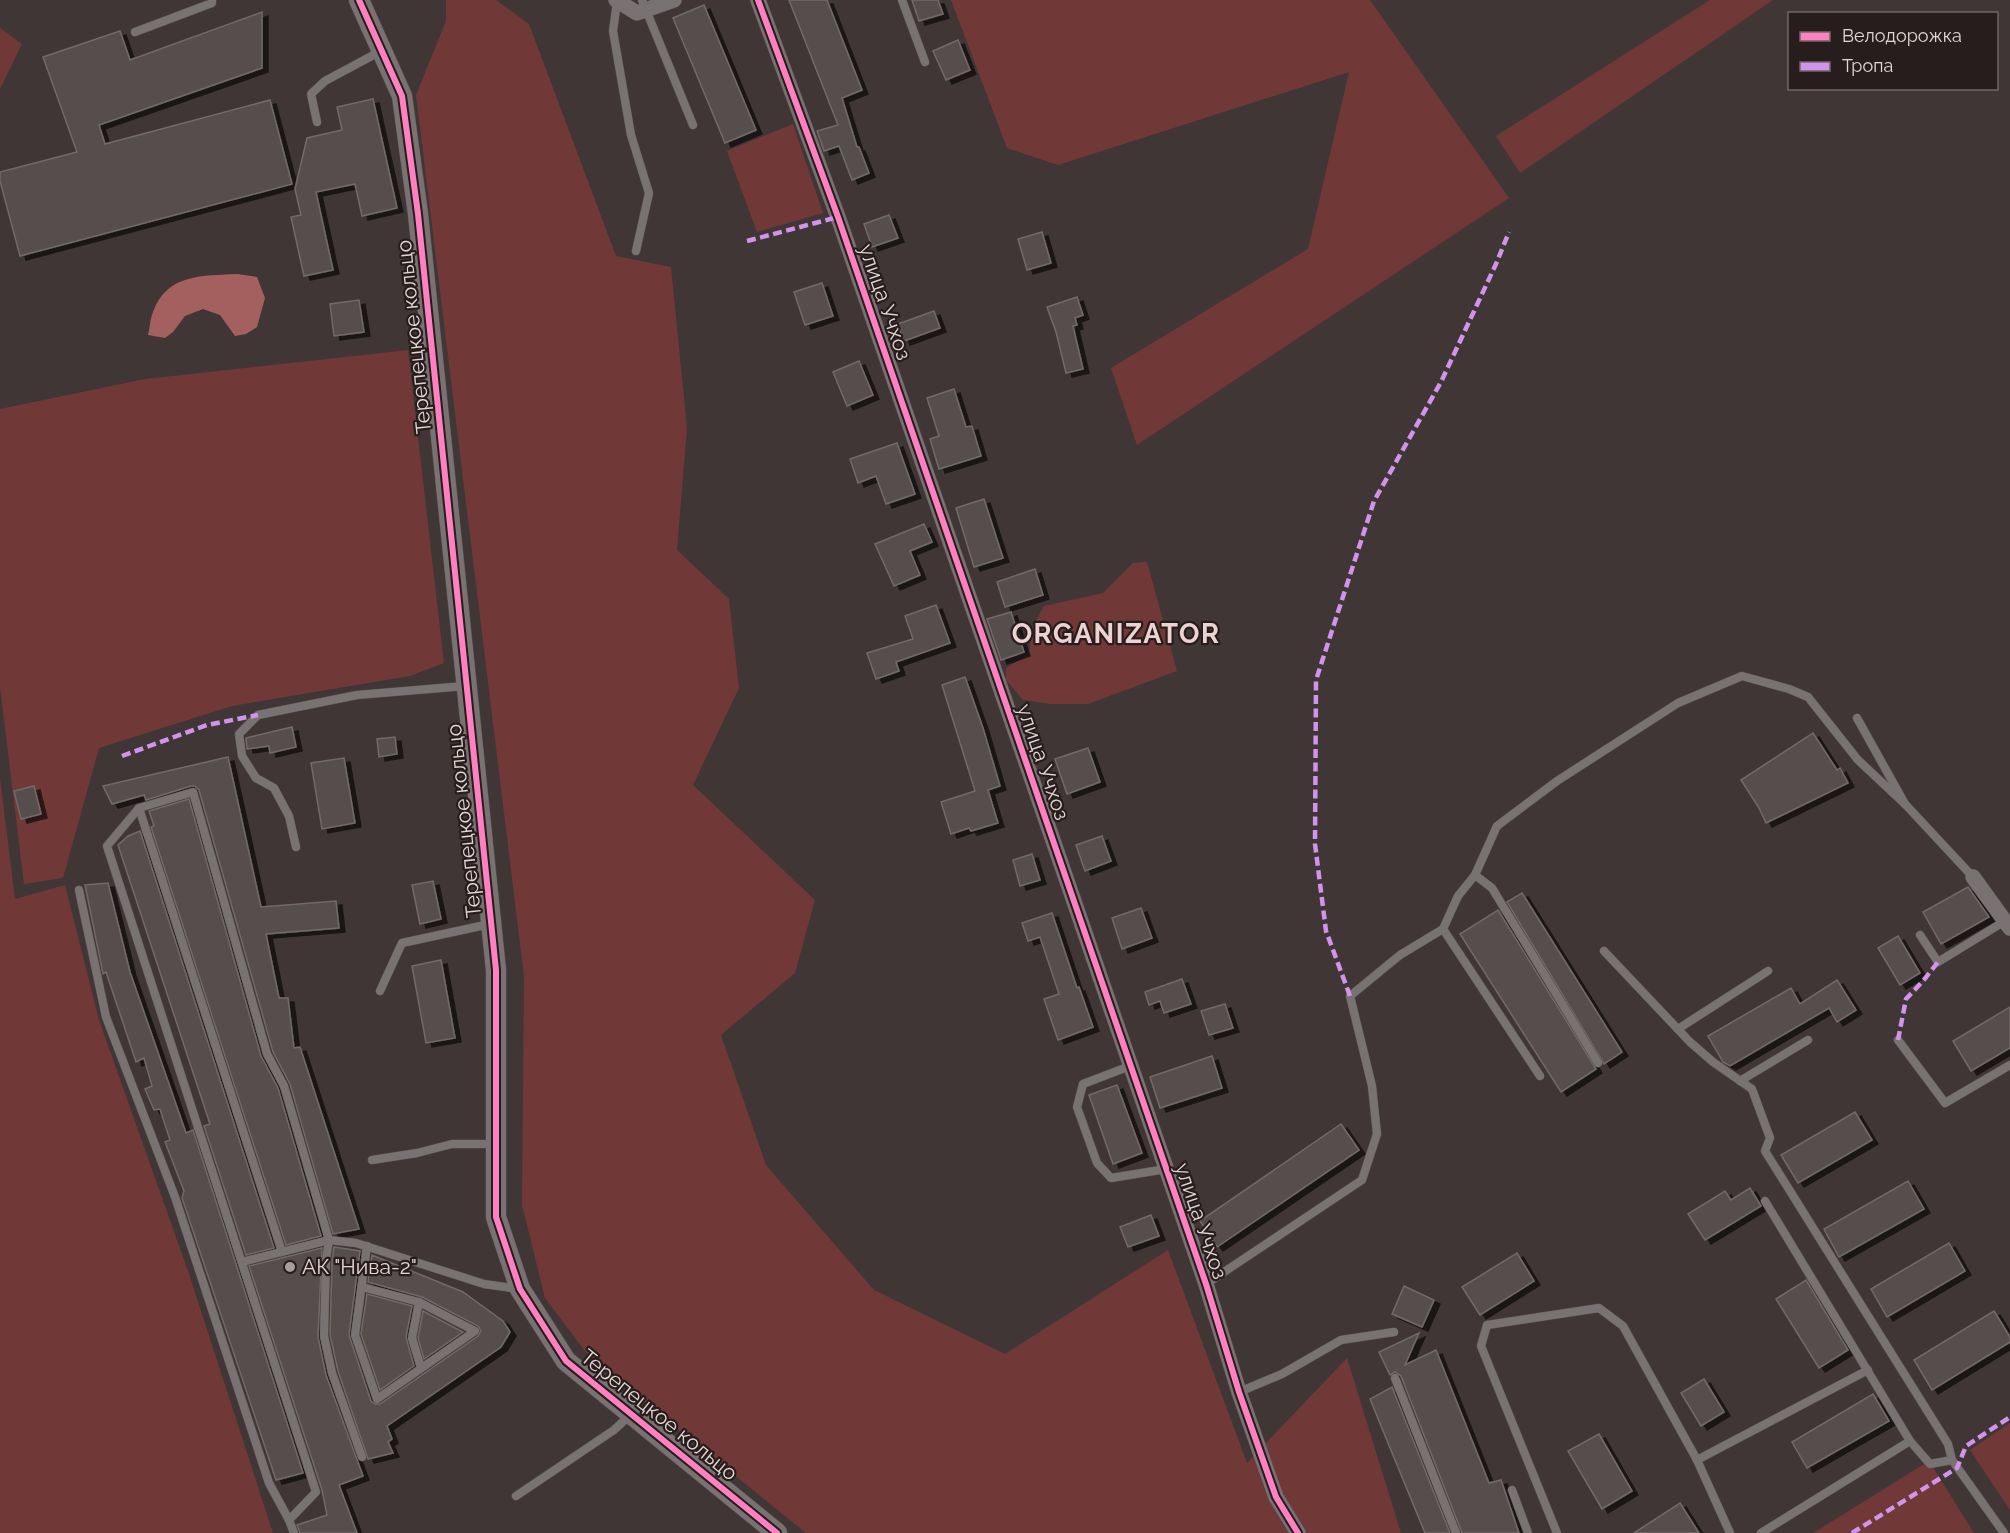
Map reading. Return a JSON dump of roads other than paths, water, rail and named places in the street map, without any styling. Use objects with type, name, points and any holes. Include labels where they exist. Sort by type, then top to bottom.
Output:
[{"type":"street","name":"Терепецкое кольцо","points":[[359,0],[402,96],[410,153],[496,970],[496,1217],[520,1289],[566,1361],[777,1533]]},
{"type":"street","points":[[616,1],[637,13],[644,5],[674,0]]},
{"type":"street","name":"улица Учхоз","points":[[758,0],[838,217],[1206,1284],[1239,1392],[1276,1497],[1298,1533]]},
{"type":"street","points":[[1973,877],[2007,925]]},
{"type":"lane","points":[[135,32],[212,3],[212,0]]},
{"type":"lane","points":[[902,0],[925,62]]},
{"type":"lane","points":[[616,1],[613,31],[631,135],[649,193],[636,251]]},
{"type":"lane","points":[[644,5],[693,125]]},
{"type":"lane","points":[[317,122],[311,94],[326,81],[382,50]]},
{"type":"lane","points":[[1206,1284],[1362,1180],[1377,1134],[1372,1086],[1350,996],[1400,955],[1443,929],[1458,896],[1475,875],[1497,826],[1557,781],[1678,703],[1742,676],[1789,689],[1808,697],[1858,760],[1905,804],[1973,877]]},
{"type":"lane","points":[[296,847],[289,816],[274,788],[256,778],[242,756],[239,734],[258,715],[357,694],[467,686]]},
{"type":"lane","points":[[1857,718],[1905,804]]},
{"type":"lane","points":[[289,1520],[316,1491],[107,846],[139,808],[193,792],[267,1054],[284,1086],[329,1240],[326,1260],[324,1336],[332,1372],[362,1456]]},
{"type":"lane","points":[[139,808],[282,1252]]},
{"type":"lane","points":[[1475,875],[1492,888],[1598,1063]]},
{"type":"lane","points":[[80,890],[106,1017],[175,1197],[269,1483],[294,1533]]},
{"type":"lane","points":[[380,991],[402,943],[491,924]]},
{"type":"lane","points":[[1920,935],[1938,962],[2007,925]]},
{"type":"lane","points":[[1443,929],[1540,1076]]},
{"type":"lane","points":[[1604,951],[1678,1029],[1713,1062],[1752,1089],[1770,1138],[1765,1151],[1948,1444],[1952,1460],[2004,1533]]},
{"type":"lane","points":[[1678,1029],[1768,970]]},
{"type":"lane","points":[[1740,1081],[1808,1040]]},
{"type":"lane","points":[[1898,1040],[1945,1103],[2010,1065]]},
{"type":"lane","points":[[1130,1066],[1083,1084],[1077,1107],[1097,1163],[1111,1178],[1166,1169]]},
{"type":"lane","points":[[372,1160],[417,1153],[452,1144],[496,1144]]},
{"type":"lane","points":[[1765,1201],[1910,1441],[1930,1464],[1952,1460]]},
{"type":"lane","points":[[242,1262],[329,1240],[367,1246],[484,1284],[520,1289]]},
{"type":"lane","points":[[362,1287],[419,1302],[475,1332],[377,1399],[355,1335],[367,1246]]},
{"type":"lane","points":[[419,1302],[412,1338],[421,1368]]},
{"type":"lane","points":[[1557,1533],[1481,1347],[1487,1325],[1599,1308],[1623,1326],[1697,1460],[1730,1533]]},
{"type":"lane","points":[[1239,1392],[1282,1374],[1341,1340],[1394,1332]]},
{"type":"lane","points":[[1697,1460],[1868,1370]]},
{"type":"lane","points":[[1395,1378],[1456,1533]]},
{"type":"lane","points":[[516,1496],[614,1430],[631,1414]]},
{"type":"lane","points":[[1761,1533],[1910,1441]]},
{"type":"lane","points":[[1512,1490],[1528,1533]]},
{"type":"place","name":"АК \"Нива-2\"","points":[[290,1267]]},
{"type":"district","name":"ORGANIZATOR","points":[[1116,634]]}]
